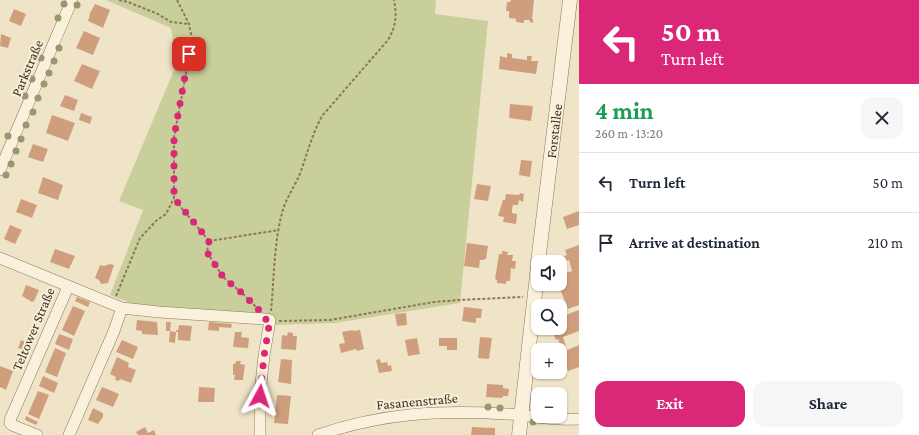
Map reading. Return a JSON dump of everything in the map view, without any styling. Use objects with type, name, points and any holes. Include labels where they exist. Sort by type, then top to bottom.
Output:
[{"type":"street","name":"Parkstraße","points":[[0,170],[72,0]]},
{"type":"street","name":"Forstallee","points":[[539,255],[570,0]]},
{"type":"street","name":"Teltower Straße","points":[[0,258],[122,308],[267,319]]},
{"type":"street","name":"Teltower Straße","points":[[36,435],[12,425],[10,420],[68,287]]},
{"type":"street","points":[[519,435],[535,291]]},
{"type":"street","points":[[69,435],[114,331],[122,308]]},
{"type":"street","points":[[260,435],[260,393],[267,319]]},
{"type":"street","name":"Fasanenstraße","points":[[318,435],[362,422],[400,415],[454,412],[521,415],[557,420],[579,419]]},
{"type":"path","points":[[119,0],[158,14],[171,22],[190,24]]},
{"type":"path","points":[[116,297],[140,238],[157,220],[166,214],[174,198],[174,137],[190,46],[190,24],[177,0]]},
{"type":"path","points":[[267,319],[282,213],[287,199],[302,170],[315,128],[322,116],[388,40],[394,30],[396,12],[394,0]]},
{"type":"path","points":[[174,198],[209,241],[207,252],[223,277],[242,293],[267,319],[283,322],[330,320],[434,302],[523,297]]},
{"type":"path","points":[[209,241],[262,234],[279,230]]},
{"type":"green space","points":[[106,0],[436,0],[435,14],[488,21],[460,303],[335,323],[276,325],[125,313],[128,302],[110,295],[143,210],[119,201],[177,63],[171,28]]},
{"type":"building","points":[[511,0],[534,0],[533,23],[530,22],[530,20],[524,20],[524,23],[516,22],[516,19],[509,18],[509,11],[506,11],[507,2],[510,2]]},
{"type":"building","points":[[95,4],[110,10],[103,28],[88,21],[89,15]]},
{"type":"building","points":[[14,9],[26,14],[21,26],[9,21]]},
{"type":"building","points":[[84,31],[100,38],[93,55],[76,48]]},
{"type":"building","points":[[1,34],[11,38],[8,48],[0,46]]},
{"type":"building","points":[[507,53],[512,54],[512,58],[527,60],[527,56],[532,56],[531,61],[538,61],[536,74],[499,69],[500,56],[507,58]]},
{"type":"building","points":[[82,64],[100,71],[92,89],[74,81]]},
{"type":"building","points":[[65,95],[78,100],[74,111],[60,106]]},
{"type":"building","points":[[510,104],[533,106],[531,121],[509,118]]},
{"type":"building","points":[[81,113],[92,117],[90,124],[79,120]]},
{"type":"building","points":[[52,115],[75,123],[68,141],[46,133]]},
{"type":"building","points":[[33,144],[48,149],[43,162],[28,157]]},
{"type":"building","points":[[521,160],[532,161],[530,177],[519,175]]},
{"type":"building","points":[[43,177],[63,185],[58,200],[38,193]]},
{"type":"building","points":[[477,184],[491,186],[488,201],[474,199]]},
{"type":"building","points":[[520,193],[524,194],[523,202],[519,200],[518,205],[513,205],[512,209],[512,213],[517,214],[516,224],[503,222],[504,217],[498,216],[506,194],[519,195]]},
{"type":"building","points":[[21,199],[37,205],[32,218],[16,212]]},
{"type":"building","points":[[579,211],[579,225],[567,229],[563,217]]},
{"type":"building","points":[[10,225],[22,230],[15,244],[4,239]]},
{"type":"building","points":[[467,243],[488,246],[486,259],[480,260],[479,268],[464,266]]},
{"type":"building","points":[[579,245],[579,305],[568,309],[567,299],[564,299],[561,291],[567,291],[567,273],[572,271],[569,260],[567,261],[565,250]]},
{"type":"building","points":[[55,249],[75,256],[69,269],[50,262]]},
{"type":"building","points":[[502,251],[508,252],[507,255],[513,255],[512,261],[516,261],[515,269],[511,268],[510,281],[506,281],[506,284],[497,283],[497,280],[495,279],[499,254],[502,254]]},
{"type":"building","points":[[110,264],[114,265],[108,283],[101,284],[99,280],[95,278],[100,265],[104,266]]},
{"type":"building","points":[[26,285],[39,290],[34,301],[32,302],[22,296]]},
{"type":"building","points":[[77,297],[90,302],[88,307],[75,301]]},
{"type":"building","points":[[73,306],[85,311],[74,336],[62,330]]},
{"type":"building","points":[[464,307],[482,309],[481,318],[476,318],[476,323],[462,321]]},
{"type":"building","points":[[579,310],[579,331],[563,337],[565,343],[560,343],[554,335],[567,335],[567,314]]},
{"type":"building","points":[[406,313],[407,325],[397,326],[395,314]]},
{"type":"building","points":[[137,320],[157,322],[158,335],[142,334],[142,331],[136,330]]},
{"type":"building","points":[[166,322],[171,322],[170,331],[166,331]]},
{"type":"building","points":[[209,322],[232,324],[231,328],[219,327],[219,331],[208,330]]},
{"type":"building","points":[[179,325],[192,326],[190,341],[178,340],[178,332],[176,332],[176,330],[178,330]]},
{"type":"building","points":[[360,330],[364,349],[357,351],[356,349],[341,353],[339,344],[345,343],[342,332]]},
{"type":"building","points":[[170,331],[176,332],[175,343],[169,342]]},
{"type":"building","points":[[235,332],[242,332],[241,337],[249,338],[248,348],[233,347]]},
{"type":"building","points":[[288,332],[293,333],[293,336],[297,336],[296,350],[281,349],[282,335],[287,336]]},
{"type":"building","points":[[59,334],[73,339],[69,350],[55,344]]},
{"type":"building","points":[[480,337],[492,338],[489,359],[478,358]]},
{"type":"building","points":[[417,338],[420,354],[408,356],[405,340]]},
{"type":"building","points":[[439,338],[457,338],[457,350],[447,350],[447,346],[439,346]]},
{"type":"building","points":[[21,340],[30,344],[27,351],[18,348]]},
{"type":"building","points":[[122,340],[138,347],[133,359],[116,352]]},
{"type":"building","points":[[579,345],[579,367],[568,371],[567,350]]},
{"type":"building","points":[[55,348],[66,353],[57,377],[45,372]]},
{"type":"building","points":[[117,357],[129,363],[128,367],[136,370],[131,383],[120,379],[119,381],[115,380],[116,377],[110,374]]},
{"type":"building","points":[[281,359],[292,360],[291,384],[278,382]]},
{"type":"building","points":[[380,359],[381,363],[387,362],[388,366],[391,365],[392,371],[379,373],[376,360]]},
{"type":"building","points":[[236,361],[241,361],[240,364],[245,365],[243,380],[234,380],[235,375],[233,375],[233,364],[235,364]]},
{"type":"building","points":[[0,366],[13,371],[6,390],[0,387]]},
{"type":"building","points":[[43,376],[58,383],[54,393],[39,386]]},
{"type":"building","points":[[487,384],[503,385],[503,388],[509,389],[508,396],[503,396],[502,398],[486,397]]},
{"type":"building","points":[[102,387],[119,394],[113,407],[96,400]]},
{"type":"building","points":[[199,387],[215,388],[214,402],[198,402]]},
{"type":"building","points":[[38,391],[49,395],[39,419],[28,414]]},
{"type":"building","points":[[277,395],[291,396],[288,424],[274,423]]},
{"type":"building","points":[[93,408],[103,413],[103,417],[98,424],[88,420]]},
{"type":"building","points":[[26,416],[38,422],[36,425],[25,420]]},
{"type":"building","points":[[145,427],[148,433],[154,430],[156,435],[138,435],[136,432]]},
{"type":"building","points":[[472,427],[495,428],[495,435],[471,435]]},
{"type":"route","points":[[189,54],[173,146],[175,172],[174,198],[209,241],[207,252],[219,272],[262,313],[265,319],[270,320],[264,356],[260,396]]}]
